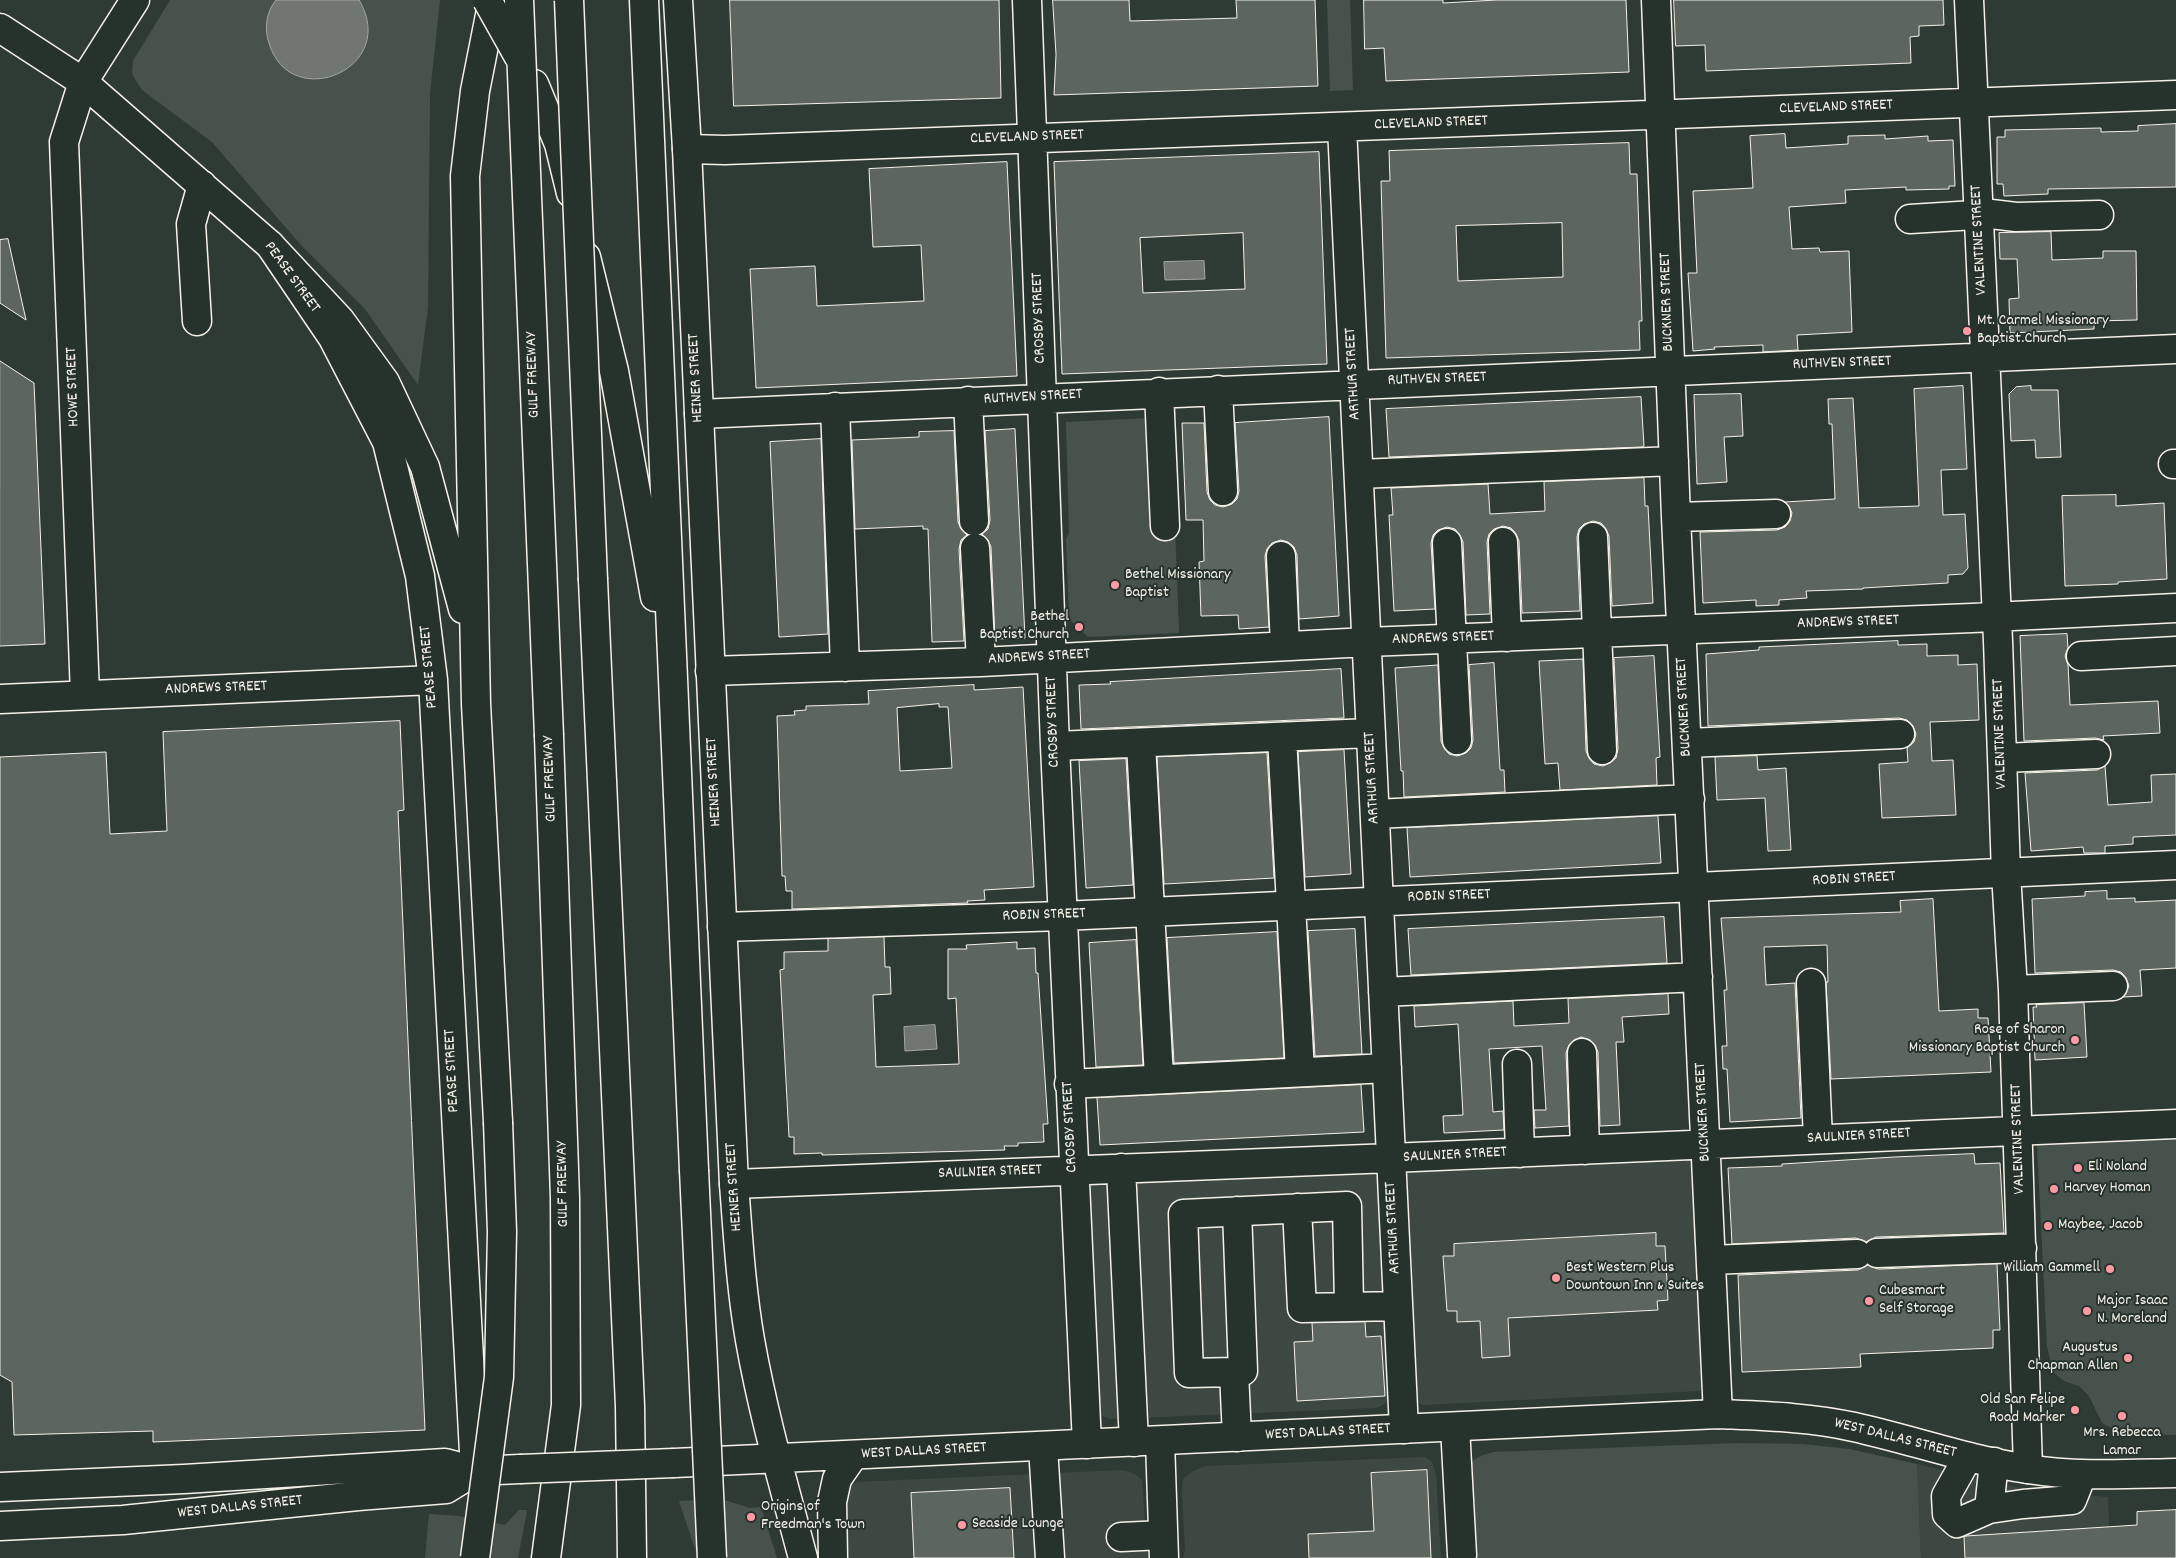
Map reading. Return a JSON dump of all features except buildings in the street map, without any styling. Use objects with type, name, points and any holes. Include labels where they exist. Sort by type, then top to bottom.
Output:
[{"type":"main road","name":"HOWE STREET","points":[[85,695],[64,142],[83,82],[135,0]]},
{"type":"main road","points":[[487,0],[534,84],[559,144],[614,371],[674,697]]},
{"type":"main road","points":[[475,1558],[500,1377],[502,1232],[476,704],[465,176],[475,91],[493,0]]},
{"type":"main road","name":"GULF FREEWAY","points":[[519,0],[549,736],[565,1198],[566,1405],[546,1558]]},
{"type":"main road","points":[[569,0],[599,732],[629,1386],[632,1558]]},
{"type":"main road","points":[[644,0],[712,1558]]},
{"type":"main road","name":"HEINER STREET","points":[[678,0],[687,149],[734,1184],[741,1273],[750,1340],[777,1459],[803,1558]]},
{"type":"main road","name":"CROSBY STREET","points":[[1027,0],[1034,138],[1055,746],[1086,1444]]},
{"type":"main road","name":"BUCKNER STREET","points":[[1656,0],[1662,116],[1676,517],[1718,1414]]},
{"type":"main road","name":"VALENTINE STREET","points":[[1969,0],[1986,358],[2006,873],[2019,1130],[2028,1469]]},
{"type":"main road","name":"PEASE STREET","points":[[0,28],[83,82],[270,244],[333,338],[387,442],[420,576],[433,680],[475,1471]]},
{"type":"main road","name":"CLEVELAND STREET","points":[[687,149],[725,150],[1342,128],[2176,95]]},
{"type":"main road","name":"ARTHUR STREET","points":[[1342,128],[1404,1429]]},
{"type":"main road","points":[[197,321],[190,224],[202,185]]},
{"type":"main road","points":[[1910,219],[1979,215],[2016,217],[2099,214]]},
{"type":"main road","points":[[270,244],[340,320],[385,382],[425,467],[462,601],[476,704]]},
{"type":"main road","name":"RUTHVEN STREET","points":[[699,414],[1043,397],[2176,349]]},
{"type":"main road","points":[[1218,390],[1223,491]]},
{"type":"main road","points":[[1159,392],[1165,526]]},
{"type":"main road","points":[[968,401],[981,662]]},
{"type":"main road","points":[[835,407],[845,667]]},
{"type":"main road","points":[[1359,474],[1674,460]]},
{"type":"main road","points":[[1676,517],[1776,514]]},
{"type":"main road","points":[[1592,537],[1602,750]]},
{"type":"main road","points":[[1503,542],[1507,637]]},
{"type":"main road","points":[[1447,543],[1457,740]]},
{"type":"main road","points":[[1281,556],[1285,646]]},
{"type":"main road","name":"ANDREWS STREET","points":[[710,671],[981,662],[1367,642],[2176,608]]},
{"type":"main road","points":[[2081,656],[2176,651]]},
{"type":"main road","name":"ANDREWS STREET","points":[[0,699],[433,680]]},
{"type":"main road","points":[[1055,746],[1371,733]]},
{"type":"main road","points":[[1687,743],[1900,734]]},
{"type":"main road","points":[[1282,737],[1300,1072]]},
{"type":"main road","points":[[1142,743],[1158,1078]]},
{"type":"main road","points":[[2002,758],[2096,754]]},
{"type":"main road","points":[[1375,814],[1690,799]]},
{"type":"main road","name":"ROBIN STREET","points":[[722,927],[1062,916],[2176,865]]},
{"type":"main road","points":[[1383,992],[1698,977]]},
{"type":"main road","points":[[1811,983],[1818,1139]]},
{"type":"main road","points":[[2013,990],[2114,986]]},
{"type":"main road","points":[[1582,1053],[1585,1150]]},
{"type":"main road","points":[[1516,1064],[1520,1153]]},
{"type":"main road","points":[[1069,1084],[1158,1078],[1387,1068]]},
{"type":"main road","name":"SAULNIER STREET","points":[[734,1184],[1520,1153],[2176,1124]]},
{"type":"main road","points":[[1121,1168],[1147,1442],[1164,1546],[1121,1538]]},
{"type":"main road","points":[[1237,1211],[1243,1371],[1189,1373],[1183,1214],[1237,1211],[1297,1208],[1347,1206],[1349,1306]]},
{"type":"main road","points":[[1297,1208],[1302,1308],[1398,1306]]},
{"type":"main road","points":[[1711,1260],[2022,1248]]},
{"type":"main road","points":[[1234,1372],[1237,1437]]},
{"type":"main road","name":"WEST DALLAS STREET","points":[[0,1487],[204,1478],[446,1464],[475,1471],[853,1456],[1718,1414],[1787,1417],[1853,1426],[1968,1457],[2028,1469],[2082,1475],[2176,1473]]},
{"type":"main road","points":[[1455,1427],[1462,1555]]},
{"type":"main road","points":[[1043,1447],[1050,1558]]},
{"type":"main road","points":[[833,1558],[832,1502],[836,1479],[853,1456]]},
{"type":"main road","points":[[1968,1457],[1946,1496],[1947,1514],[1956,1523],[1989,1509],[2072,1500],[2082,1475]]},
{"type":"main road","points":[[1989,1509],[1994,1462]]},
{"type":"main road","name":"WEST DALLAS STREET","points":[[0,1526],[123,1520],[446,1489],[475,1471]]},
{"type":"main road","points":[[204,1478],[207,1511]]},
{"type":"shaded area","points":[[170,0],[440,0],[430,94],[428,307],[418,385],[365,309],[300,244],[212,142],[142,90],[132,74],[133,61]]},
{"type":"shaded area","points":[[276,0],[359,0],[368,25],[365,46],[354,63],[337,74],[318,79],[298,76],[281,64],[267,38],[266,26],[268,15]]},
{"type":"shaded area","points":[[1327,0],[1350,0],[1353,90],[1330,91]]},
{"type":"shaded area","points":[[1204,261],[1205,279],[1165,280],[1164,262]]},
{"type":"shaded area","points":[[1171,417],[1179,633],[1088,637],[1069,619],[1066,539],[1069,533],[1066,422]]},
{"type":"shaded area","points":[[935,1025],[937,1049],[905,1051],[904,1027]]},
{"type":"shaded area","points":[[2176,1140],[2176,1435],[2122,1434],[2102,1423],[2089,1396],[2079,1386],[2064,1381],[2053,1372],[2047,1346],[2037,1145]]},
{"type":"shaded area","points":[[1680,1157],[1689,1160],[1695,1168],[1703,1385],[1700,1391],[1423,1405],[1415,1401],[1401,1179],[1406,1171]]},
{"type":"shaded area","points":[[1366,1168],[1374,1173],[1377,1178],[1391,1397],[1385,1404],[1376,1408],[1110,1419],[1100,1415],[1096,1408],[1085,1185],[1094,1181]]},
{"type":"shaded area","points":[[1739,1443],[1803,1444],[1849,1449],[1917,1464],[1921,1558],[1472,1558],[1468,1479],[1472,1462],[1479,1457],[1493,1452]]},
{"type":"shaded area","points":[[1425,1457],[1432,1462],[1436,1475],[1441,1558],[1183,1558],[1185,1550],[1183,1479],[1193,1471],[1206,1466]]},
{"type":"shaded area","points":[[1917,1464],[1994,1483],[2039,1491],[2108,1497],[2110,1558],[1921,1558]]},
{"type":"shaded area","points":[[1123,1470],[1135,1474],[1142,1480],[1148,1558],[843,1558],[846,1486],[858,1482]]},
{"type":"shaded area","points":[[721,1499],[750,1508],[761,1507],[777,1558],[698,1558],[679,1501]]},
{"type":"shaded area","points":[[519,1510],[527,1510],[518,1558],[425,1558],[429,1514],[459,1516],[505,1525]]},
{"type":"place","name":"Mt. Carmel Missionary Baptist Church","points":[[1967,331]]},
{"type":"place","name":"Bethel Missionary Baptist","points":[[1115,585]]},
{"type":"place","name":"Bethel Baptist Church","points":[[1079,627]]},
{"type":"place","name":"Rose of Sharon Missionary Baptist Church","points":[[2075,1040]]},
{"type":"place","name":"Eli Noland","points":[[2078,1168]]},
{"type":"place","name":"Harvey Homan","points":[[2054,1189]]},
{"type":"place","name":"Maybee, Jacob","points":[[2048,1226]]},
{"type":"place","name":"William Gammell","points":[[2110,1269]]},
{"type":"place","name":"Best Western Plus Downtown Inn & Suites","points":[[1556,1278]]},
{"type":"place","name":"Cubesmart Self Storage","points":[[1869,1301]]},
{"type":"place","name":"Major Isaac N. Moreland","points":[[2087,1311]]},
{"type":"place","name":"Augustus Chapman Allen","points":[[2128,1358]]},
{"type":"place","name":"Old San Felipe Road Marker","points":[[2075,1410]]},
{"type":"place","name":"Mrs. Rebecca Lamar","points":[[2122,1416]]},
{"type":"place","name":"Origins of Freedman's Town","points":[[751,1517]]},
{"type":"place","name":"Seaside Lounge","points":[[962,1525]]}]
